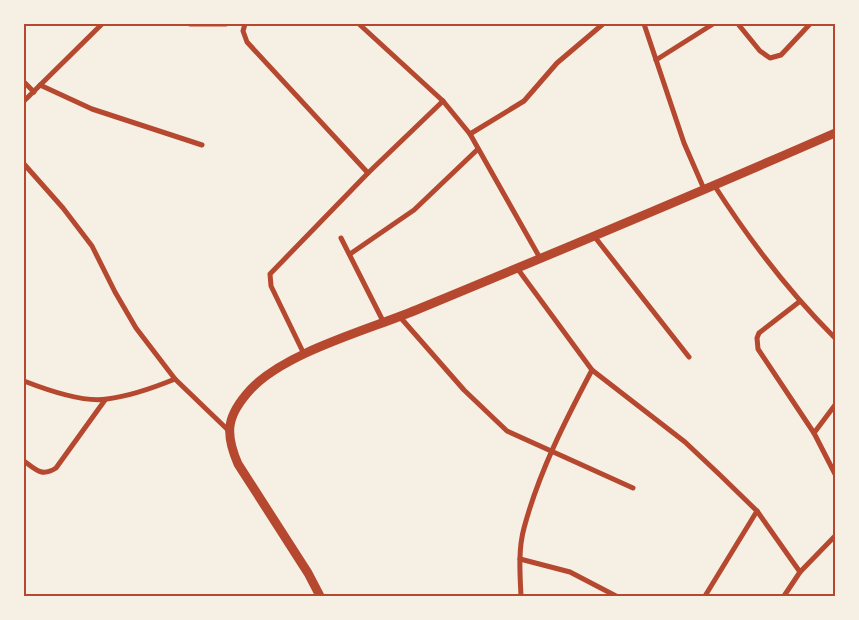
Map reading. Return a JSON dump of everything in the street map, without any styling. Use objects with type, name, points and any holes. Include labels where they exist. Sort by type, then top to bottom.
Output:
[{"type":"street","points":[[24,101],[102,24]]},
{"type":"street","points":[[190,24],[226,24]]},
{"type":"street","points":[[245,24],[243,31],[247,42],[368,174]]},
{"type":"street","points":[[359,24],[443,101],[470,134],[540,258]]},
{"type":"street","points":[[470,134],[524,101],[557,63],[603,24]]},
{"type":"street","points":[[644,24],[684,143],[704,189]]},
{"type":"street","points":[[656,60],[713,24]]},
{"type":"street","points":[[738,24],[760,52],[770,58],[780,55],[810,24]]},
{"type":"street","points":[[24,82],[34,92]]},
{"type":"street","points":[[40,85],[92,109],[202,146]]},
{"type":"street","points":[[304,354],[271,286],[270,274],[443,101]]},
{"type":"street","points":[[320,596],[308,573],[238,464],[230,446],[228,430],[232,417],[252,389],[304,354],[400,317],[835,133]]},
{"type":"street","points":[[350,254],[414,210],[478,149]]},
{"type":"street","points":[[24,164],[63,208],[92,246],[136,328],[175,379],[228,430]]},
{"type":"street","points":[[714,185],[749,239],[799,302],[835,338]]},
{"type":"street","points":[[594,236],[689,357]]},
{"type":"street","points":[[341,238],[385,323]]},
{"type":"street","points":[[517,268],[592,370],[685,442],[757,511],[800,572]]},
{"type":"street","points":[[799,302],[759,332],[756,342],[758,349],[814,433],[835,474]]},
{"type":"street","points":[[400,317],[493,419],[526,441],[590,467],[633,488]]},
{"type":"street","points":[[521,596],[520,559],[524,529],[551,451],[592,370]]},
{"type":"street","points":[[24,381],[44,389],[105,400],[138,393],[175,379]]},
{"type":"street","points":[[24,461],[41,474],[48,473],[56,468],[105,400]]},
{"type":"street","points":[[814,433],[835,405]]},
{"type":"street","points":[[705,596],[757,511]]},
{"type":"street","points":[[784,596],[800,572],[835,536]]},
{"type":"street","points":[[520,559],[570,572],[616,596]]}]
